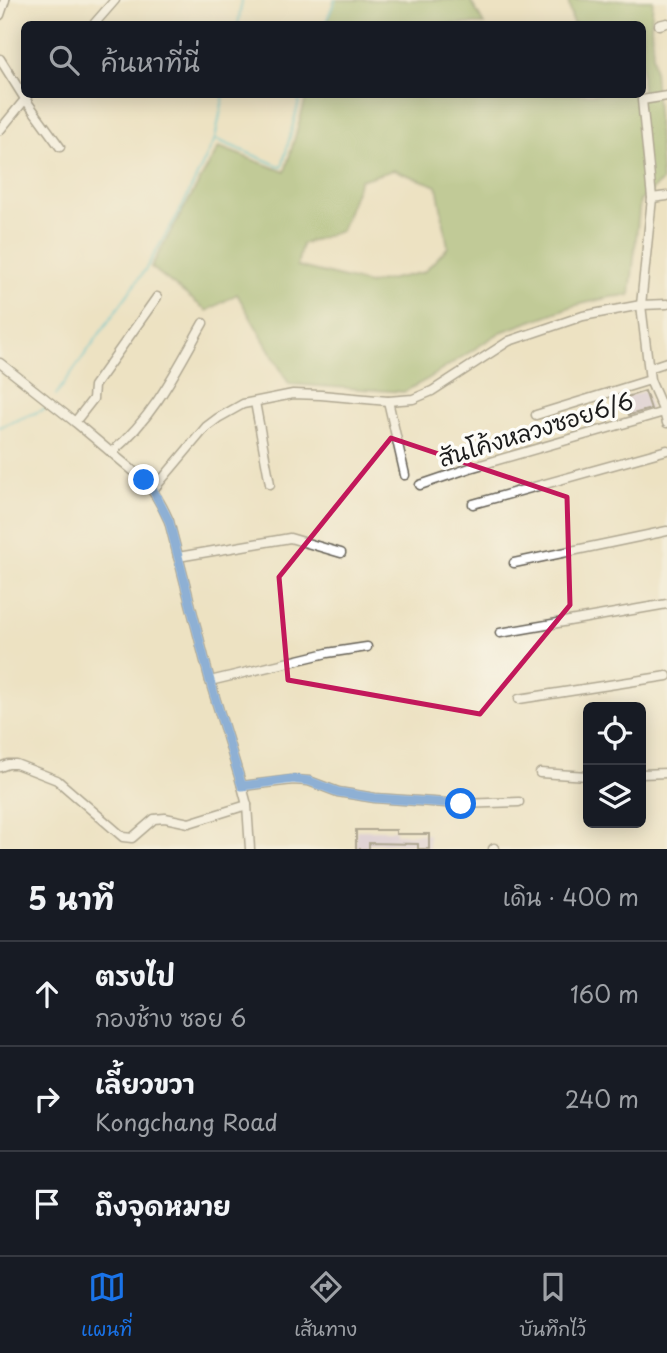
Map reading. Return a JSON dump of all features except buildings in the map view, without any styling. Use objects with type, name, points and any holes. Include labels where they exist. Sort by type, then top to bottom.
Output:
[{"type":"street","points":[[0,15],[5,0]]},
{"type":"street","points":[[96,21],[114,0]]},
{"type":"street","points":[[0,59],[21,89]]},
{"type":"street","points":[[667,96],[642,100],[652,198],[640,304],[650,380],[667,423]]},
{"type":"street","points":[[0,129],[26,98]]},
{"type":"street","points":[[28,98],[60,147]]},
{"type":"street","points":[[652,198],[667,196]]},
{"type":"street","points":[[75,422],[93,398],[94,386],[157,297]]},
{"type":"street","points":[[153,490],[206,427],[243,404],[293,394],[388,401],[413,399],[432,391],[509,341],[583,316],[640,304],[667,304]]},
{"type":"street","points":[[112,453],[129,439],[162,395],[203,323]]},
{"type":"street","points":[[649,368],[667,362]]},
{"type":"street","points":[[0,363],[144,480],[153,490],[169,521],[210,681],[247,805],[250,849]]},
{"type":"street","points":[[536,415],[650,380]]},
{"type":"street","points":[[388,401],[405,475]]},
{"type":"street","points":[[255,402],[270,484]]},
{"type":"street","name":"สันโค้งหลวงซอย6/6","points":[[420,485],[664,412]]},
{"type":"street","points":[[473,504],[667,450]]},
{"type":"street","points":[[514,563],[667,531]]},
{"type":"street","points":[[178,557],[290,538],[341,553]]},
{"type":"street","points":[[500,634],[667,604]]},
{"type":"street","points":[[210,681],[327,653],[367,647]]},
{"type":"street","points":[[519,699],[667,676]]},
{"type":"street","points":[[0,767],[16,764],[57,780],[123,837],[132,838],[154,819],[165,818],[189,823],[247,805]]},
{"type":"street","points":[[540,772],[583,776]]},
{"type":"street","points":[[646,774],[667,773]]},
{"type":"street","points":[[242,786],[293,779],[309,781],[338,792],[375,798],[461,804],[519,802]]},
{"type":"highlighted area","points":[[391,438],[567,497],[570,605],[480,714],[288,680],[279,577]]},
{"type":"green space","points":[[334,0],[470,0],[482,21],[328,21]]},
{"type":"green space","points":[[568,0],[653,0],[651,27],[662,181],[640,201],[630,295],[573,306],[501,332],[404,392],[289,384],[237,294],[207,311],[151,267],[219,147],[285,172],[306,98],[646,98],[646,21],[572,21]],"holes":[[[394,170],[437,186],[448,247],[424,272],[369,284],[297,266],[302,244],[341,231],[360,180]]]},
{"type":"waterway","points":[[238,21],[242,0]]},
{"type":"waterway","points":[[326,21],[335,0]]},
{"type":"waterway","points":[[56,395],[145,270],[181,209],[215,139],[223,98]]},
{"type":"waterway","points":[[215,139],[282,167],[300,98]]},
{"type":"waterway","points":[[0,427],[45,409]]},
{"type":"route","points":[[144,480],[153,490],[169,521],[210,681],[242,786],[293,779],[309,781],[338,792],[375,798],[461,804]]}]
